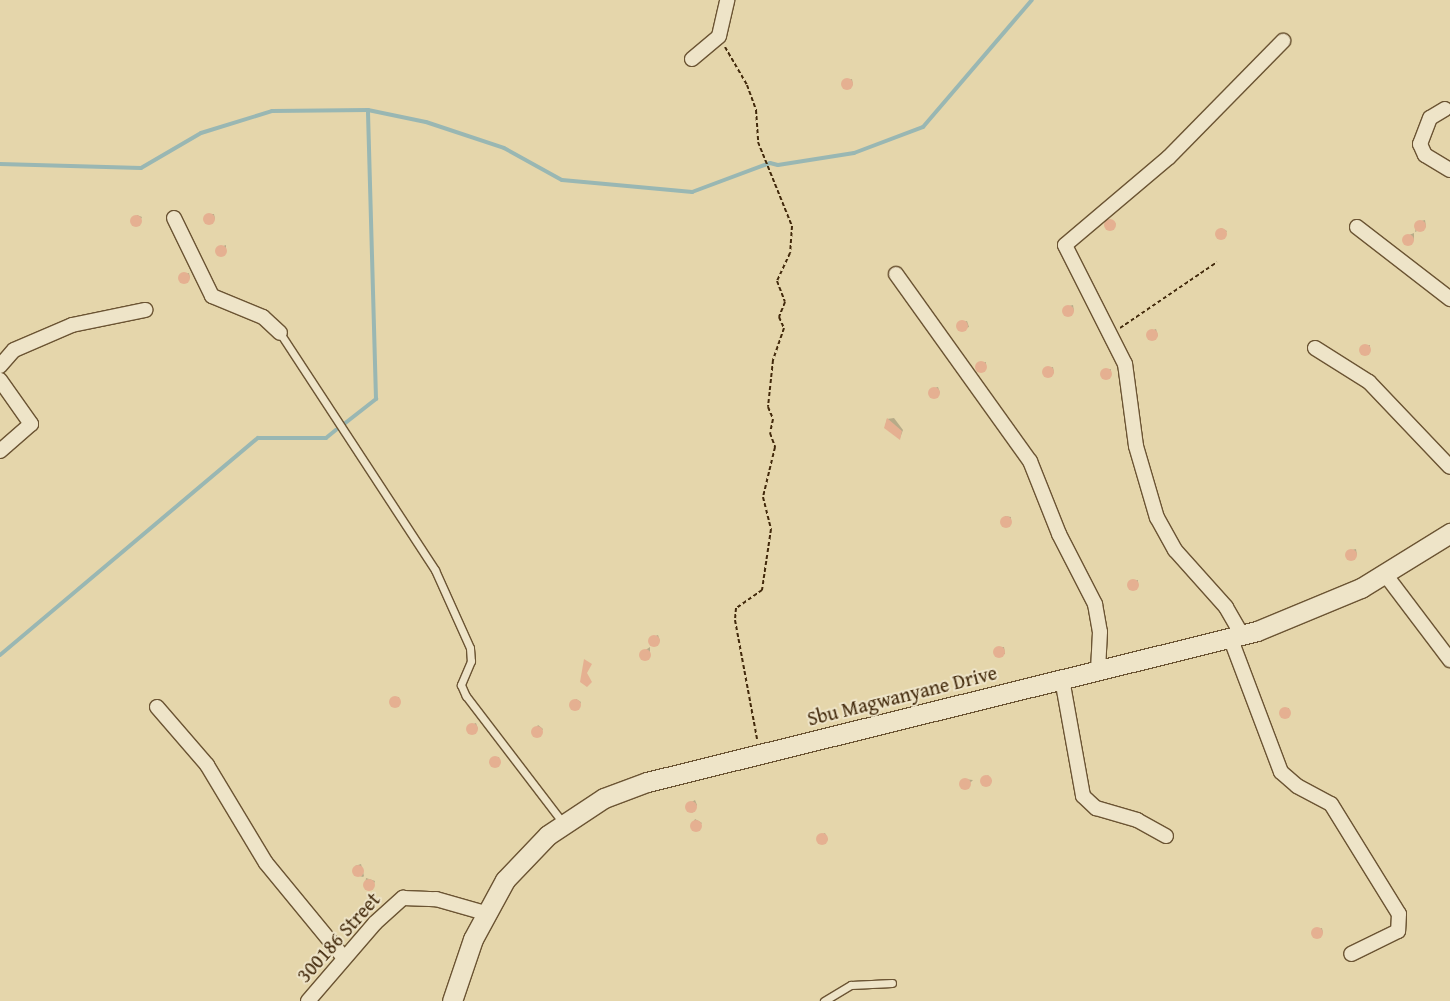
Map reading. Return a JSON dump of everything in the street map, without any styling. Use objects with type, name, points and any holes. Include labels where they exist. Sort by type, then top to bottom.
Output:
[{"type":"main road","name":"Sbu Magwanyane Drive","points":[[452,1001],[485,913],[526,855],[563,823],[604,798],[647,782],[1236,636],[1323,606],[1385,574],[1450,533]]},
{"type":"street","points":[[692,59],[719,36],[726,0]]},
{"type":"street","points":[[1283,41],[1168,157],[1065,245],[1112,333],[1125,364],[1136,446],[1157,518],[1175,550],[1226,606],[1281,772],[1297,786],[1331,804],[1399,914],[1398,931],[1351,954]]},
{"type":"street","points":[[1445,109],[1430,118],[1420,144],[1425,155],[1450,170]]},
{"type":"street","points":[[174,218],[212,296],[262,317],[280,333]]},
{"type":"street","points":[[1357,227],[1450,299]]},
{"type":"street","points":[[896,274],[1030,461],[1059,534],[1095,604],[1100,632],[1098,670]]},
{"type":"street","points":[[0,366],[14,350],[72,325],[145,310]]},
{"type":"street","points":[[1315,348],[1369,382],[1450,467]]},
{"type":"street","points":[[0,380],[31,424],[0,451]]},
{"type":"street","points":[[1385,574],[1450,660]]},
{"type":"street","points":[[1062,679],[1083,796],[1096,808],[1136,820],[1166,836]]},
{"type":"street","points":[[157,707],[207,765],[266,864],[344,958]]},
{"type":"street","name":"300186 Street","points":[[308,1001],[382,916],[409,896],[485,913]]},
{"type":"lane","points":[[280,333],[435,570],[470,648],[462,689],[563,823]]},
{"type":"lane","points":[[824,1001],[851,985],[892,983]]},
{"type":"path","points":[[719,36],[747,85],[756,110],[758,142],[767,160],[768,168],[792,232],[790,253],[777,281],[785,297],[779,317],[784,328],[773,360],[768,407],[774,419],[770,433],[775,447],[763,497],[771,529],[762,590],[736,608],[735,620],[760,754]]},
{"type":"path","points":[[1112,333],[1217,262]]},
{"type":"building","points":[[845,78],[849,78],[853,84],[849,90],[845,90],[841,86],[841,82]]},
{"type":"building","points":[[207,213],[211,213],[215,219],[211,225],[207,225],[203,221],[203,217]]},
{"type":"building","points":[[134,215],[138,215],[142,221],[138,227],[134,227],[130,223],[130,219]]},
{"type":"building","points":[[1110,219],[1116,225],[1110,231],[1104,225]]},
{"type":"building","points":[[1422,220],[1425,221],[1425,231],[1418,232],[1415,231],[1414,224],[1415,221]]},
{"type":"building","points":[[1219,228],[1223,228],[1227,234],[1223,240],[1219,240],[1215,236],[1215,232]]},
{"type":"building","points":[[1406,234],[1410,234],[1414,240],[1410,246],[1406,246],[1402,242],[1402,238]]},
{"type":"building","points":[[219,245],[223,245],[227,251],[223,257],[219,257],[215,253],[215,249]]},
{"type":"building","points":[[182,272],[186,272],[190,278],[186,284],[182,284],[178,280],[178,276]]},
{"type":"building","points":[[1066,305],[1070,305],[1074,311],[1070,317],[1066,317],[1062,313],[1062,309]]},
{"type":"building","points":[[960,320],[964,320],[968,326],[964,332],[960,332],[956,328],[956,324]]},
{"type":"building","points":[[1150,329],[1154,329],[1158,335],[1154,341],[1150,341],[1146,337],[1146,333]]},
{"type":"building","points":[[1363,344],[1367,344],[1371,350],[1367,356],[1363,356],[1359,352],[1359,348]]},
{"type":"building","points":[[979,361],[983,361],[987,367],[983,373],[979,373],[975,369],[975,365]]},
{"type":"building","points":[[1046,366],[1050,366],[1054,372],[1050,378],[1046,378],[1042,374],[1042,370]]},
{"type":"building","points":[[1104,368],[1108,368],[1112,374],[1108,380],[1104,380],[1100,376],[1100,372]]},
{"type":"building","points":[[932,387],[936,387],[940,393],[936,399],[932,399],[928,395],[928,391]]},
{"type":"building","points":[[887,418],[902,431],[900,440],[884,428]]},
{"type":"building","points":[[1004,516],[1008,516],[1012,522],[1008,528],[1004,528],[1000,524],[1000,520]]},
{"type":"building","points":[[1349,549],[1353,549],[1357,555],[1353,561],[1349,561],[1345,557],[1345,553]]},
{"type":"building","points":[[1131,579],[1135,579],[1139,585],[1135,591],[1131,591],[1127,587],[1127,583]]},
{"type":"building","points":[[652,635],[656,635],[660,641],[656,647],[652,647],[648,643],[648,639]]},
{"type":"building","points":[[997,646],[1001,646],[1005,652],[1001,658],[997,658],[993,654],[993,650]]},
{"type":"building","points":[[647,649],[650,650],[650,660],[643,661],[640,660],[639,653],[640,650]]},
{"type":"building","points":[[584,659],[592,664],[587,673],[592,682],[587,687],[580,682]]},
{"type":"building","points":[[393,696],[397,696],[401,702],[397,708],[393,708],[389,704],[389,700]]},
{"type":"building","points":[[573,699],[577,699],[581,705],[577,711],[573,711],[569,707],[569,703]]},
{"type":"building","points":[[1283,707],[1287,707],[1291,713],[1287,719],[1283,719],[1279,715],[1279,711]]},
{"type":"building","points":[[470,723],[474,723],[478,729],[474,735],[470,735],[466,731],[466,727]]},
{"type":"building","points":[[535,726],[539,726],[543,732],[539,738],[535,738],[531,734],[531,730]]},
{"type":"building","points":[[493,756],[497,756],[501,762],[497,768],[493,768],[489,764],[489,760]]},
{"type":"building","points":[[984,775],[988,775],[992,781],[988,787],[984,787],[980,783],[980,779]]},
{"type":"building","points":[[963,778],[967,778],[971,784],[967,790],[963,790],[959,786],[959,782]]},
{"type":"building","points":[[689,801],[693,801],[697,807],[693,813],[689,813],[685,809],[685,805]]},
{"type":"building","points":[[694,820],[698,820],[702,826],[698,832],[694,832],[690,828],[690,824]]},
{"type":"building","points":[[820,833],[824,833],[828,839],[824,845],[820,845],[816,841],[816,837]]},
{"type":"building","points":[[360,865],[363,866],[363,876],[356,877],[353,876],[352,869],[353,866]]},
{"type":"building","points":[[367,879],[371,879],[375,885],[371,891],[367,891],[363,887],[363,883]]},
{"type":"building","points":[[1315,927],[1319,927],[1323,933],[1319,939],[1315,939],[1311,935],[1311,931]]},
{"type":"waterway","points":[[0,164],[141,168],[201,133],[272,111],[368,110],[426,122],[504,148],[562,180],[692,192],[770,163],[778,165],[854,153],[923,127],[1032,0]]},
{"type":"waterway","points":[[344,424],[376,399],[368,110]]},
{"type":"waterway","points":[[0,655],[258,438],[326,438],[336,430]]}]
